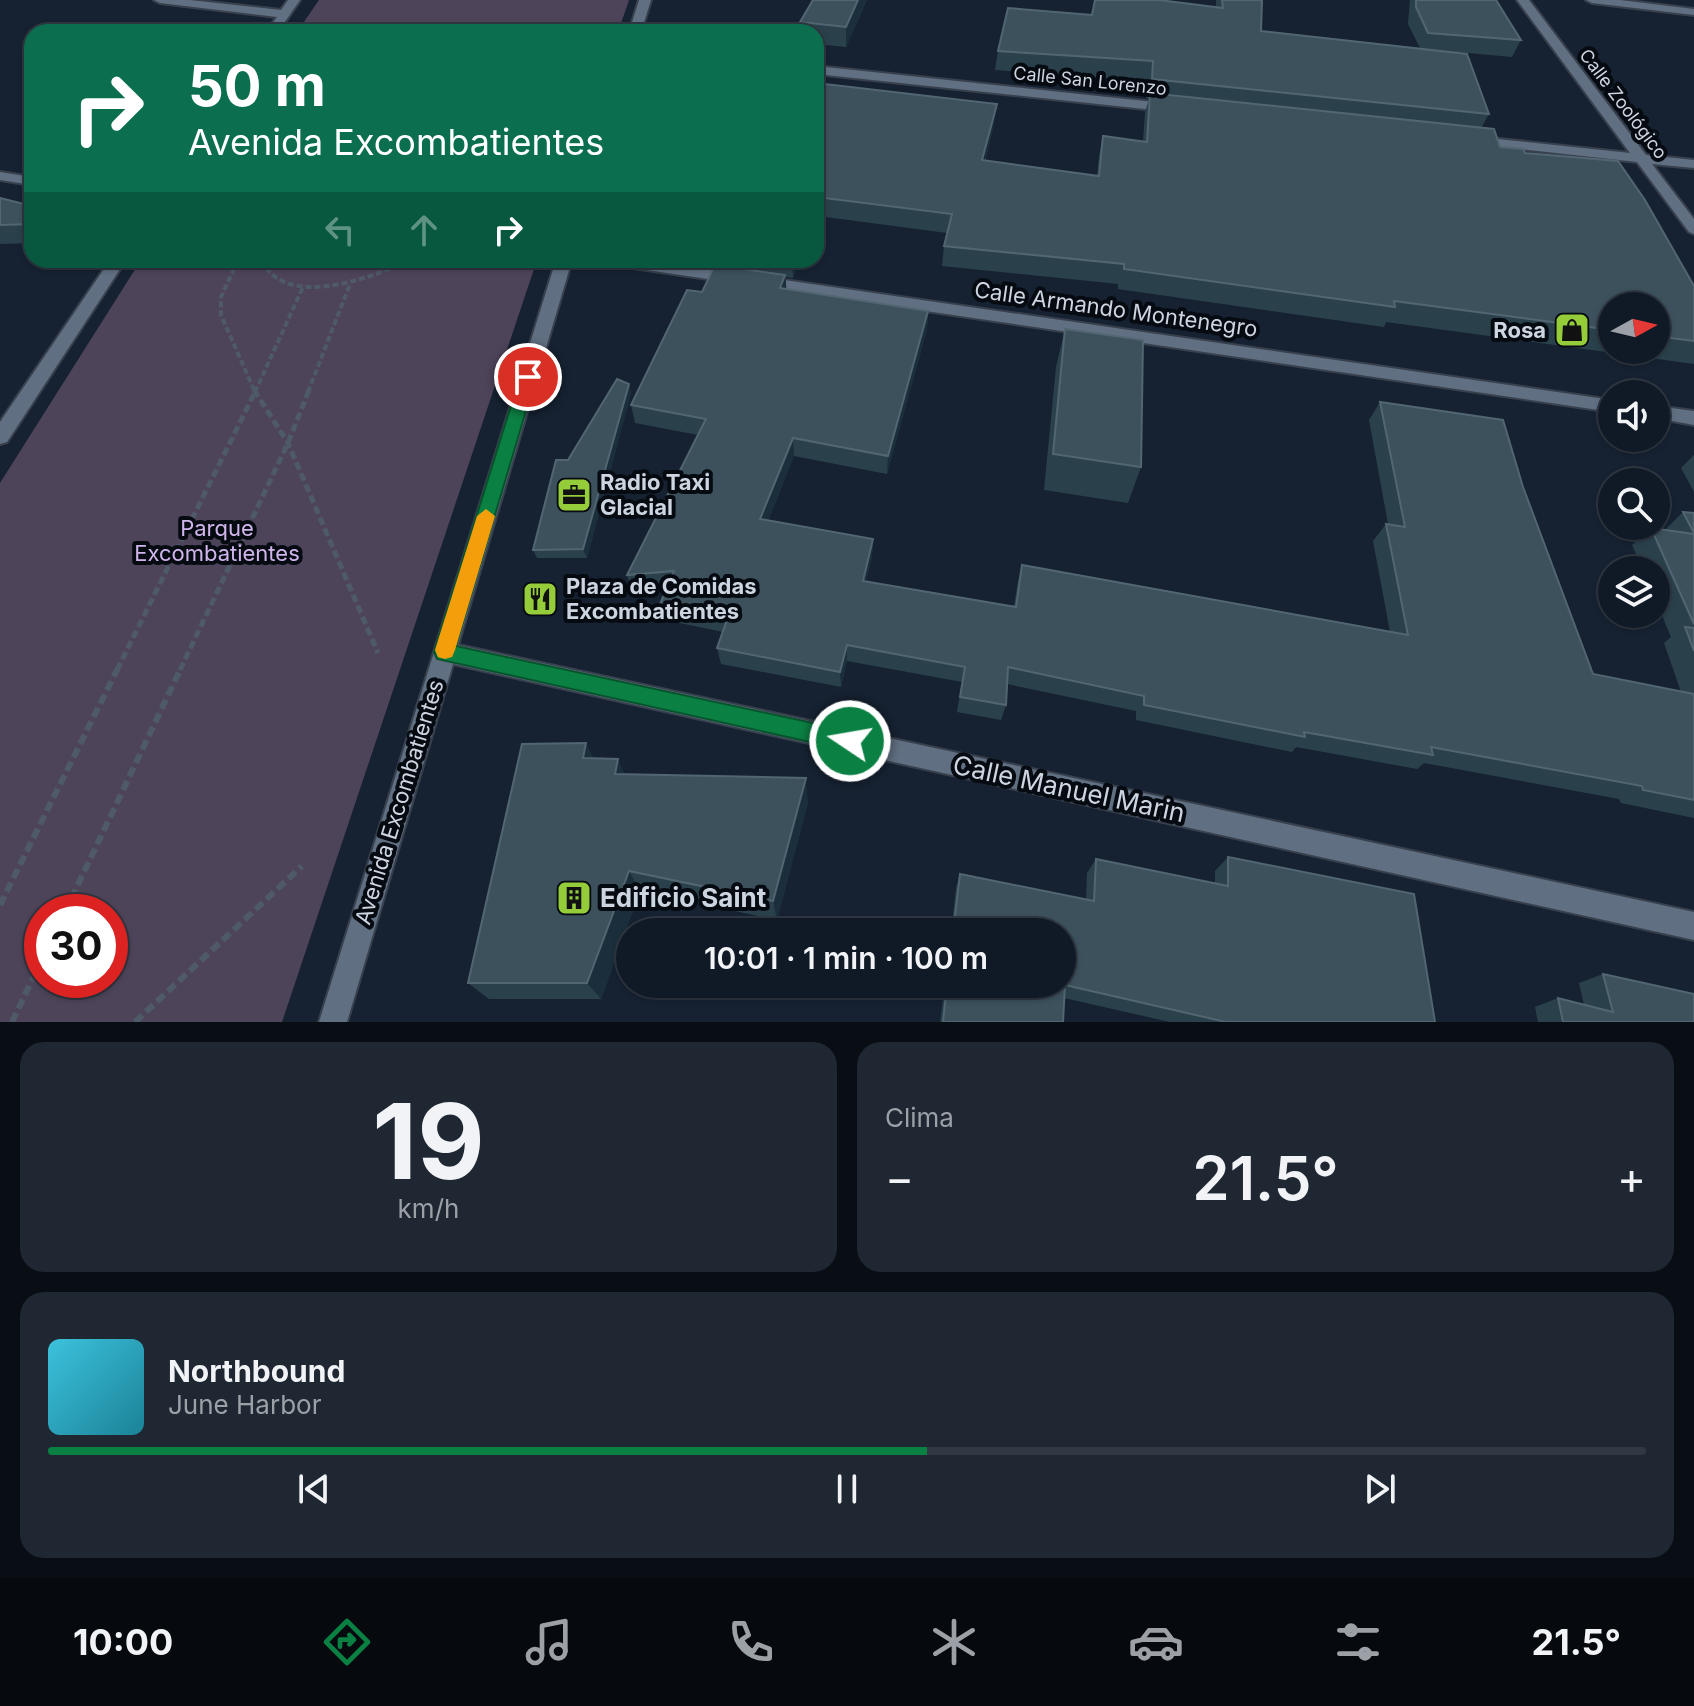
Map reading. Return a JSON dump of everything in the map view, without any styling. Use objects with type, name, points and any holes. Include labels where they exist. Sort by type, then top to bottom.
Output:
[{"type":"street","points":[[160,0],[284,14]]},
{"type":"street","points":[[277,24],[294,0]]},
{"type":"street","points":[[638,24],[645,0]]},
{"type":"street","name":"Calle Zoológico","points":[[1523,0],[1694,229]]},
{"type":"street","points":[[1592,0],[1694,12]]},
{"type":"street","name":"Calle San Lorenzo","points":[[824,71],[1181,109]]},
{"type":"street","points":[[1451,138],[1694,164]]},
{"type":"street","points":[[0,176],[24,180]]},
{"type":"street","points":[[0,437],[113,268]]},
{"type":"street","name":"Avenida Excombatientes","points":[[333,1022],[562,268]]},
{"type":"street","name":"Calle Armando Montenegro","points":[[668,268],[1598,404]]},
{"type":"street","points":[[1670,414],[1694,418]]},
{"type":"street","name":"Calle Manuel Marin","points":[[444,652],[1694,926]]},
{"type":"path","points":[[234,268],[221,297],[221,315],[255,392],[288,443],[378,653]]},
{"type":"path","points":[[264,268],[280,280],[303,287],[350,284],[394,268]]},
{"type":"path","points":[[74,894],[288,443],[350,284]]},
{"type":"path","points":[[0,905],[255,392],[303,287]]},
{"type":"path","points":[[135,1022],[302,866]]},
{"type":"path","points":[[12,1022],[24,997]]},
{"type":"green space","points":[[319,0],[629,0],[621,24],[302,24]]},
{"type":"green space","name":"Parque Excombatientes","points":[[136,268],[534,268],[282,1022],[0,1022],[0,483]]},
{"type":"building","points":[[813,0],[858,0],[846,27],[800,22]]},
{"type":"building","points":[[1095,0],[1159,0],[1223,8],[1222,0],[1262,0],[1261,31],[1467,54],[1489,114],[1152,79],[1153,61],[998,51],[1008,8],[1092,15]]},
{"type":"building","points":[[1416,0],[1496,0],[1521,40],[1428,33]]},
{"type":"building","points":[[824,84],[997,104],[982,160],[1099,176],[1103,136],[1147,142],[1150,93],[1494,129],[1500,147],[1523,149],[1525,153],[1618,161],[1645,200],[1694,286],[1694,341],[1670,338],[1670,292],[1598,292],[1598,328],[1394,301],[1395,307],[1124,269],[1124,264],[944,246],[952,214],[824,198]]},
{"type":"building","points":[[0,198],[24,204],[24,224],[0,225]]},
{"type":"building","points":[[714,268],[736,268],[785,275],[780,288],[928,311],[888,456],[793,438],[760,519],[873,539],[863,581],[1016,607],[1022,565],[1408,635],[1386,524],[1405,527],[1380,402],[1503,420],[1523,487],[1593,674],[1694,694],[1694,800],[1643,790],[1642,786],[1431,747],[1433,755],[1304,732],[1305,737],[1144,705],[1144,696],[1008,667],[1006,705],[960,697],[965,667],[847,645],[840,672],[717,648],[728,617],[660,604],[674,571],[627,575],[706,419],[631,405],[687,290],[702,292]]},
{"type":"building","points":[[1065,329],[1143,340],[1141,467],[1053,454]]},
{"type":"building","points":[[617,379],[629,384],[583,549],[533,550],[556,460],[568,460]]},
{"type":"building","points":[[1683,512],[1694,513],[1694,533]]},
{"type":"building","points":[[1670,531],[1694,534],[1694,624],[1670,570],[1670,556],[1664,556],[1656,540],[1670,540]]},
{"type":"building","points":[[1685,627],[1694,628],[1694,651]]},
{"type":"building","points":[[586,743],[583,758],[618,759],[615,774],[806,778],[773,901],[629,871],[587,983],[468,983],[522,744]]},
{"type":"building","points":[[1228,857],[1414,894],[1435,1022],[1226,1022],[1076,988],[1076,918],[955,918],[960,874],[1094,901],[1096,859],[1228,886]]},
{"type":"building","points":[[1603,974],[1694,994],[1694,1022],[1563,1022],[1558,998],[1613,1012]]},
{"type":"building","points":[[946,998],[1064,998],[1063,1022],[943,1022]]},
{"type":"slow traffic","points":[[445,650],[486,516]]},
{"type":"place","name":"Rosa","points":[[1572,330]]},
{"type":"place","name":"Radio Taxi Glacial","points":[[574,495]]},
{"type":"place","name":"Plaza de Comidas Excombatientes","points":[[540,599]]},
{"type":"place","name":"Edificio Saint","points":[[574,898]]},
{"type":"route","points":[[528,377],[444,652],[850,741]]}]
